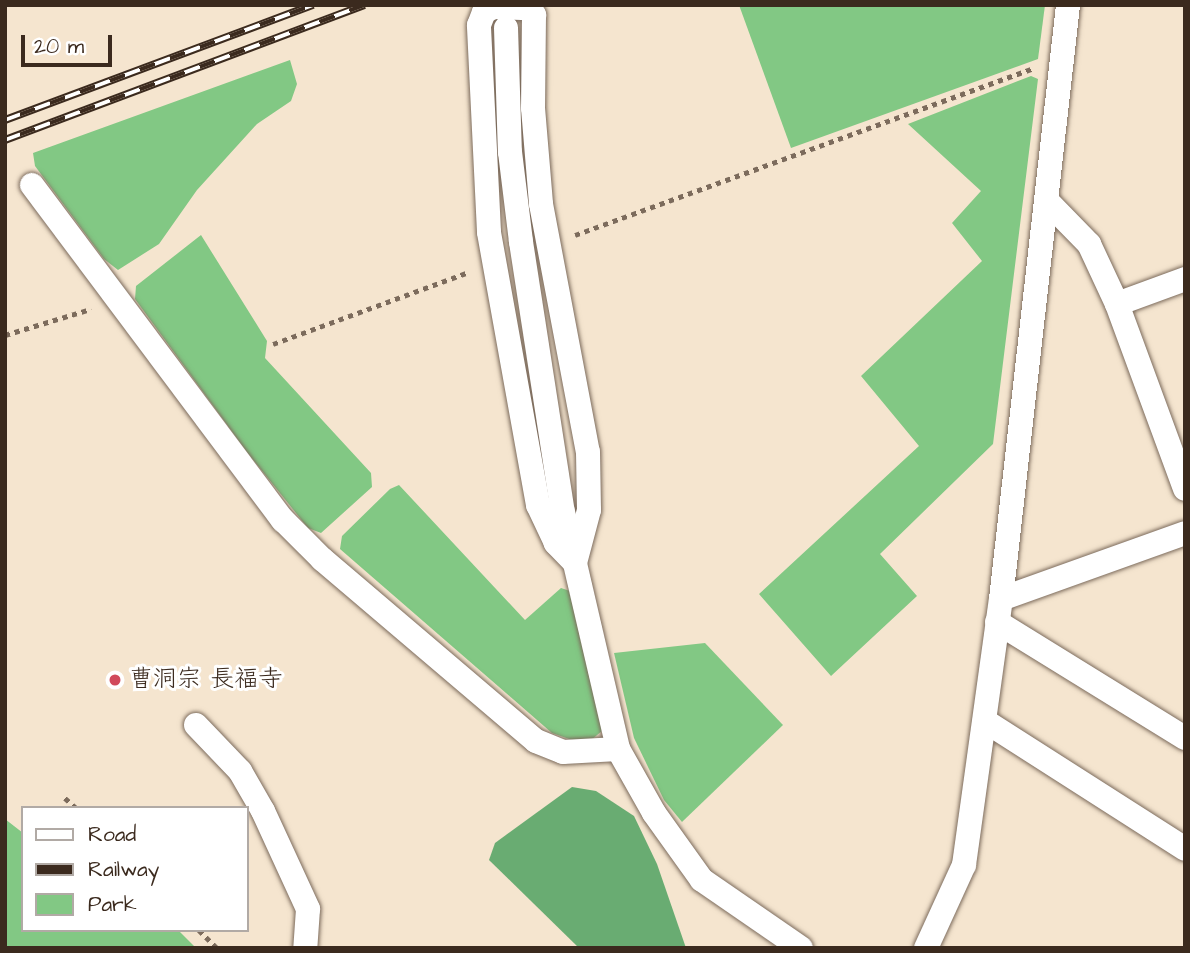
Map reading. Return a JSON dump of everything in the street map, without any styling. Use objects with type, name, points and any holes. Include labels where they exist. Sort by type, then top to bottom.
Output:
[{"type":"street","points":[[926,948],[964,865],[999,610],[1068,5]]},
{"type":"street","points":[[493,7],[529,8],[534,15],[533,108],[541,204],[588,452],[589,510],[575,563],[556,543],[538,505],[495,263],[485,176],[479,25],[484,12],[493,7]]},
{"type":"street","points":[[506,28],[510,152],[521,242],[561,499],[618,749],[654,813],[702,880],[801,948]]},
{"type":"street","points":[[32,185],[282,520],[322,559],[536,741],[564,752],[618,749]]},
{"type":"street","points":[[1046,200],[1089,244],[1117,304],[1185,489]]},
{"type":"street","points":[[1117,304],[1185,279]]},
{"type":"street","points":[[999,610],[1185,533]]},
{"type":"street","points":[[999,610],[1185,738]]},
{"type":"street","points":[[985,720],[1185,849]]},
{"type":"street","points":[[196,725],[240,771],[263,811],[308,909],[305,948]]},
{"type":"path","points":[[548,245],[1062,58]]},
{"type":"path","points":[[273,344],[495,263]]},
{"type":"path","points":[[5,335],[118,298]]},
{"type":"path","points":[[65,797],[74,806]]},
{"type":"path","points":[[201,932],[217,948]]},
{"type":"green space","points":[[739,5],[1045,5],[1038,59],[791,148]]},
{"type":"green space","points":[[290,60],[297,84],[291,101],[257,124],[197,190],[159,244],[118,270],[104,259],[35,166],[33,153]]},
{"type":"green space","points":[[1031,76],[1038,79],[993,444],[880,554],[917,596],[831,676],[759,594],[919,446],[861,376],[982,261],[952,223],[981,191],[908,124]]},
{"type":"green space","points":[[201,235],[267,341],[265,358],[371,473],[372,487],[321,533],[308,528],[247,452],[135,299],[136,286]]},
{"type":"green space","points":[[399,485],[525,620],[561,588],[570,591],[602,731],[591,740],[575,741],[552,733],[340,549],[342,536],[390,489]]},
{"type":"green space","points":[[705,643],[783,725],[682,822],[664,800],[634,738],[614,653]]},
{"type":"green space","points":[[572,787],[596,791],[634,816],[657,864],[686,948],[579,948],[489,860],[495,843]]},
{"type":"green space","points":[[5,819],[21,831],[21,932],[180,932],[196,948],[5,948]]},
{"type":"railway","points":[[5,120],[313,5]]},
{"type":"railway","points":[[5,140],[365,5]]},
{"type":"place","name":"曹洞宗 長福寺","points":[[115,680]]}]
